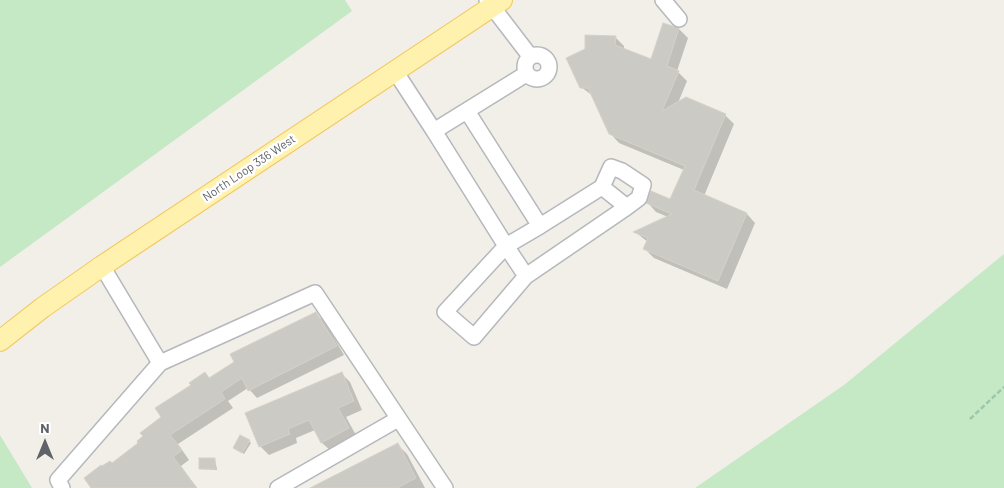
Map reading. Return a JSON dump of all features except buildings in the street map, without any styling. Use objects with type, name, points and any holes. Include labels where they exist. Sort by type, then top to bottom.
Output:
[{"type":"main road","name":"North Loop 336 West","points":[[0,341],[42,308],[102,266],[395,71],[493,2]]},
{"type":"lane","points":[[663,0],[678,19]]},
{"type":"lane","points":[[493,2],[530,56]]},
{"type":"lane","points":[[539,55],[547,60],[549,70],[543,78],[534,79],[526,74],[524,64],[530,56],[539,55]]},
{"type":"lane","points":[[395,71],[526,276]]},
{"type":"lane","points":[[434,131],[526,74]]},
{"type":"lane","points":[[467,110],[540,226]]},
{"type":"lane","points":[[612,167],[644,185],[639,198],[526,276],[474,337],[445,312],[506,246],[602,187],[607,172],[612,167]]},
{"type":"lane","points":[[602,187],[627,207]]},
{"type":"lane","points":[[102,266],[160,363]]},
{"type":"lane","points":[[62,488],[58,480],[160,363],[315,292],[444,488]]},
{"type":"lane","points":[[278,488],[398,419]]},
{"type":"path","points":[[970,419],[1004,386]]},
{"type":"green space","points":[[0,0],[345,0],[352,11],[0,267]]},
{"type":"green space","points":[[1004,254],[1004,488],[695,488],[844,385]]},
{"type":"green space","points":[[0,435],[32,488],[0,488]]}]
